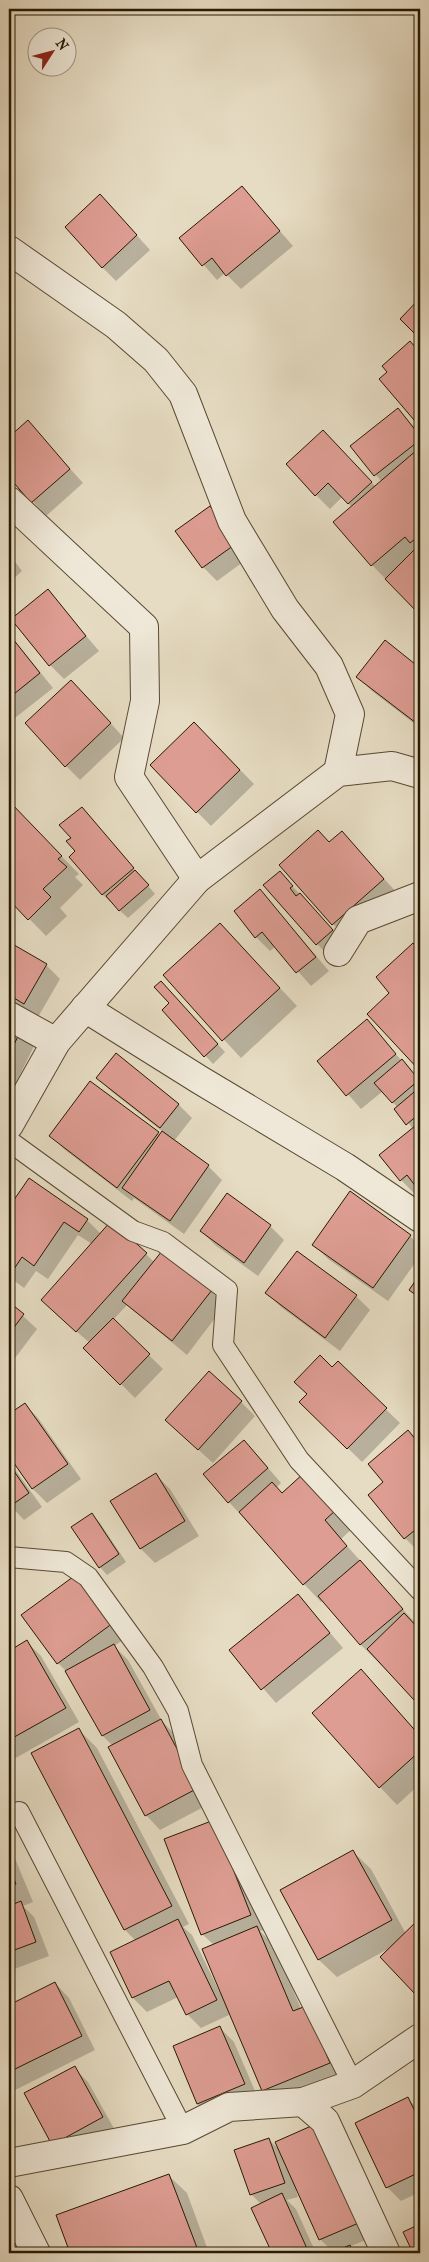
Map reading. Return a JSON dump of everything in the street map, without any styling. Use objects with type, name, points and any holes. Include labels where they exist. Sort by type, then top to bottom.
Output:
[{"type":"street","points":[[9,250],[116,325],[156,360],[183,394],[232,522],[285,609],[329,666],[350,714],[338,772]]},
{"type":"street","points":[[9,501],[144,627],[145,701],[129,777],[197,879]]},
{"type":"street","points":[[9,1125],[56,1042],[197,879],[338,772],[392,766],[420,774]]},
{"type":"street","points":[[338,952],[358,920],[420,896]]},
{"type":"street","points":[[85,1008],[200,1080],[346,1167],[420,1218]]},
{"type":"street","points":[[9,1016],[56,1042]]},
{"type":"street","points":[[9,2163],[183,2130],[229,2108],[303,2102],[353,2084],[420,2038]]},
{"type":"street","points":[[303,2102],[325,2121],[386,2253]]},
{"type":"street","points":[[9,2199],[36,2253]]},
{"type":"lane","points":[[9,1142],[133,1231],[163,1242],[227,1290],[223,1345],[299,1460],[420,1590]]},
{"type":"lane","points":[[9,1557],[66,1562],[88,1577],[153,1667],[178,1711],[192,1765],[353,2084]]},
{"type":"lane","points":[[19,1812],[183,2130]]},
{"type":"building","points":[[242,186],[280,231],[226,276],[212,258],[202,266],[179,238]]},
{"type":"building","points":[[100,194],[137,235],[102,268],[65,227]]},
{"type":"building","points":[[420,298],[420,339],[400,319]]},
{"type":"building","points":[[410,341],[420,353],[420,427],[379,379],[387,372],[382,366]]},
{"type":"building","points":[[398,408],[420,436],[420,440],[374,476],[350,446]]},
{"type":"building","points":[[28,420],[70,469],[31,503],[9,477],[9,437]]},
{"type":"building","points":[[323,430],[372,482],[348,504],[328,483],[315,496],[286,464]]},
{"type":"building","points":[[418,449],[420,451],[420,535],[410,543],[405,537],[371,566],[333,522]]},
{"type":"building","points":[[210,506],[237,543],[202,568],[175,531]]},
{"type":"building","points":[[420,544],[420,615],[385,579]]},
{"type":"building","points":[[48,589],[86,636],[49,666],[11,619]]},
{"type":"building","points":[[9,634],[40,673],[9,698]]},
{"type":"building","points":[[385,640],[420,668],[420,726],[356,677]]},
{"type":"building","points":[[71,680],[111,723],[65,767],[25,723]]},
{"type":"building","points":[[194,722],[240,770],[196,813],[150,765]]},
{"type":"building","points":[[9,801],[62,856],[58,859],[67,867],[43,889],[51,897],[28,920],[9,900]]},
{"type":"building","points":[[82,807],[134,868],[102,895],[69,857],[75,851],[66,841],[71,838],[59,825]]},
{"type":"building","points":[[318,830],[329,842],[342,831],[384,879],[332,925],[279,865]]},
{"type":"building","points":[[135,870],[149,885],[119,911],[106,896]]},
{"type":"building","points":[[280,871],[293,886],[290,888],[296,896],[300,893],[333,930],[316,945],[263,885]]},
{"type":"building","points":[[260,889],[316,957],[296,973],[262,932],[255,938],[234,911]]},
{"type":"building","points":[[220,923],[280,988],[222,1041],[163,975]]},
{"type":"building","points":[[9,942],[47,964],[24,1004],[9,995]]},
{"type":"building","points":[[413,943],[420,951],[420,1071],[367,1014],[389,993],[376,977]]},
{"type":"building","points":[[161,981],[218,1044],[204,1057],[162,1010],[169,1003],[154,987]]},
{"type":"building","points":[[367,1019],[396,1054],[346,1096],[317,1061]]},
{"type":"building","points":[[9,1022],[22,1028],[9,1055]]},
{"type":"building","points":[[116,1053],[179,1104],[160,1128],[96,1078]]},
{"type":"building","points":[[402,1059],[419,1080],[392,1103],[374,1083]]},
{"type":"building","points":[[90,1081],[159,1132],[117,1188],[49,1136]]},
{"type":"building","points":[[420,1087],[420,1113],[406,1125],[394,1109]]},
{"type":"building","points":[[420,1122],[420,1192],[407,1175],[400,1181],[379,1155]]},
{"type":"building","points":[[162,1131],[209,1165],[170,1221],[122,1188]]},
{"type":"building","points":[[29,1178],[88,1219],[79,1232],[64,1222],[34,1266],[22,1257],[10,1275],[9,1207]]},
{"type":"building","points":[[350,1191],[411,1235],[373,1288],[312,1245]]},
{"type":"building","points":[[227,1193],[271,1225],[244,1263],[200,1231]]},
{"type":"building","points":[[111,1221],[147,1253],[76,1332],[41,1300]]},
{"type":"building","points":[[162,1251],[212,1290],[172,1341],[122,1301]]},
{"type":"building","points":[[297,1251],[357,1295],[325,1338],[265,1293]]},
{"type":"building","points":[[420,1274],[420,1298],[409,1290]]},
{"type":"building","points":[[9,1302],[24,1314],[9,1334]]},
{"type":"building","points":[[113,1318],[150,1354],[120,1385],[83,1348]]},
{"type":"building","points":[[320,1355],[332,1367],[338,1361],[387,1408],[347,1449],[299,1402],[307,1394],[294,1382]]},
{"type":"building","points":[[209,1371],[242,1401],[198,1450],[165,1420]]},
{"type":"building","points":[[25,1403],[68,1464],[32,1489],[9,1456],[9,1414]]},
{"type":"building","points":[[408,1430],[420,1445],[420,1526],[404,1539],[368,1495],[383,1482],[368,1464]]},
{"type":"building","points":[[244,1440],[268,1468],[228,1503],[203,1474]]},
{"type":"building","points":[[9,1464],[29,1493],[9,1507]]},
{"type":"building","points":[[156,1473],[185,1521],[140,1549],[110,1501]]},
{"type":"building","points":[[304,1473],[336,1510],[325,1520],[347,1546],[303,1585],[239,1512],[272,1482],[282,1493]]},
{"type":"building","points":[[92,1513],[119,1554],[99,1568],[71,1527]]},
{"type":"building","points":[[360,1560],[403,1609],[360,1645],[318,1596]]},
{"type":"building","points":[[77,1574],[113,1623],[57,1664],[21,1615]]},
{"type":"building","points":[[298,1594],[330,1633],[261,1690],[229,1650]]},
{"type":"building","points":[[404,1613],[420,1630],[420,1694],[414,1700],[367,1649]]},
{"type":"building","points":[[27,1640],[66,1708],[9,1740],[9,1651]]},
{"type":"building","points":[[114,1644],[150,1710],[102,1736],[65,1671]]},
{"type":"building","points":[[361,1669],[420,1736],[420,1751],[379,1788],[312,1713]]},
{"type":"building","points":[[161,1719],[198,1788],[145,1816],[108,1747]]},
{"type":"building","points":[[79,1728],[172,1906],[124,1930],[31,1753]]},
{"type":"building","points":[[214,1820],[251,1915],[201,1935],[164,1839]]},
{"type":"building","points":[[353,1850],[392,1920],[318,1960],[280,1890]]},
{"type":"building","points":[[9,1867],[16,1884],[9,1887]]},
{"type":"building","points":[[21,1901],[36,1942],[9,1952],[9,1906]]},
{"type":"building","points":[[420,1918],[420,1988],[415,1994],[380,1957]]},
{"type":"building","points":[[178,1919],[217,2000],[186,2015],[169,1981],[132,1998],[110,1952]]},
{"type":"building","points":[[257,1926],[293,2011],[306,2006],[330,2063],[262,2091],[202,1949]]},
{"type":"building","points":[[55,1982],[82,2036],[9,2072],[9,2005]]},
{"type":"building","points":[[220,2026],[245,2084],[197,2104],[173,2046]]},
{"type":"building","points":[[75,2066],[103,2117],[52,2145],[24,2093]]},
{"type":"building","points":[[408,2097],[420,2122],[420,2172],[386,2188],[355,2123]]},
{"type":"building","points":[[318,2123],[361,2222],[319,2240],[275,2142]]},
{"type":"building","points":[[269,2138],[285,2183],[250,2195],[234,2150]]},
{"type":"building","points":[[169,2174],[199,2253],[70,2253],[56,2215]]},
{"type":"building","points":[[282,2193],[309,2253],[272,2253],[251,2208]]},
{"type":"building","points":[[420,2224],[420,2253],[413,2253],[403,2232]]},
{"type":"building","points":[[350,2245],[353,2253],[332,2253]]}]
